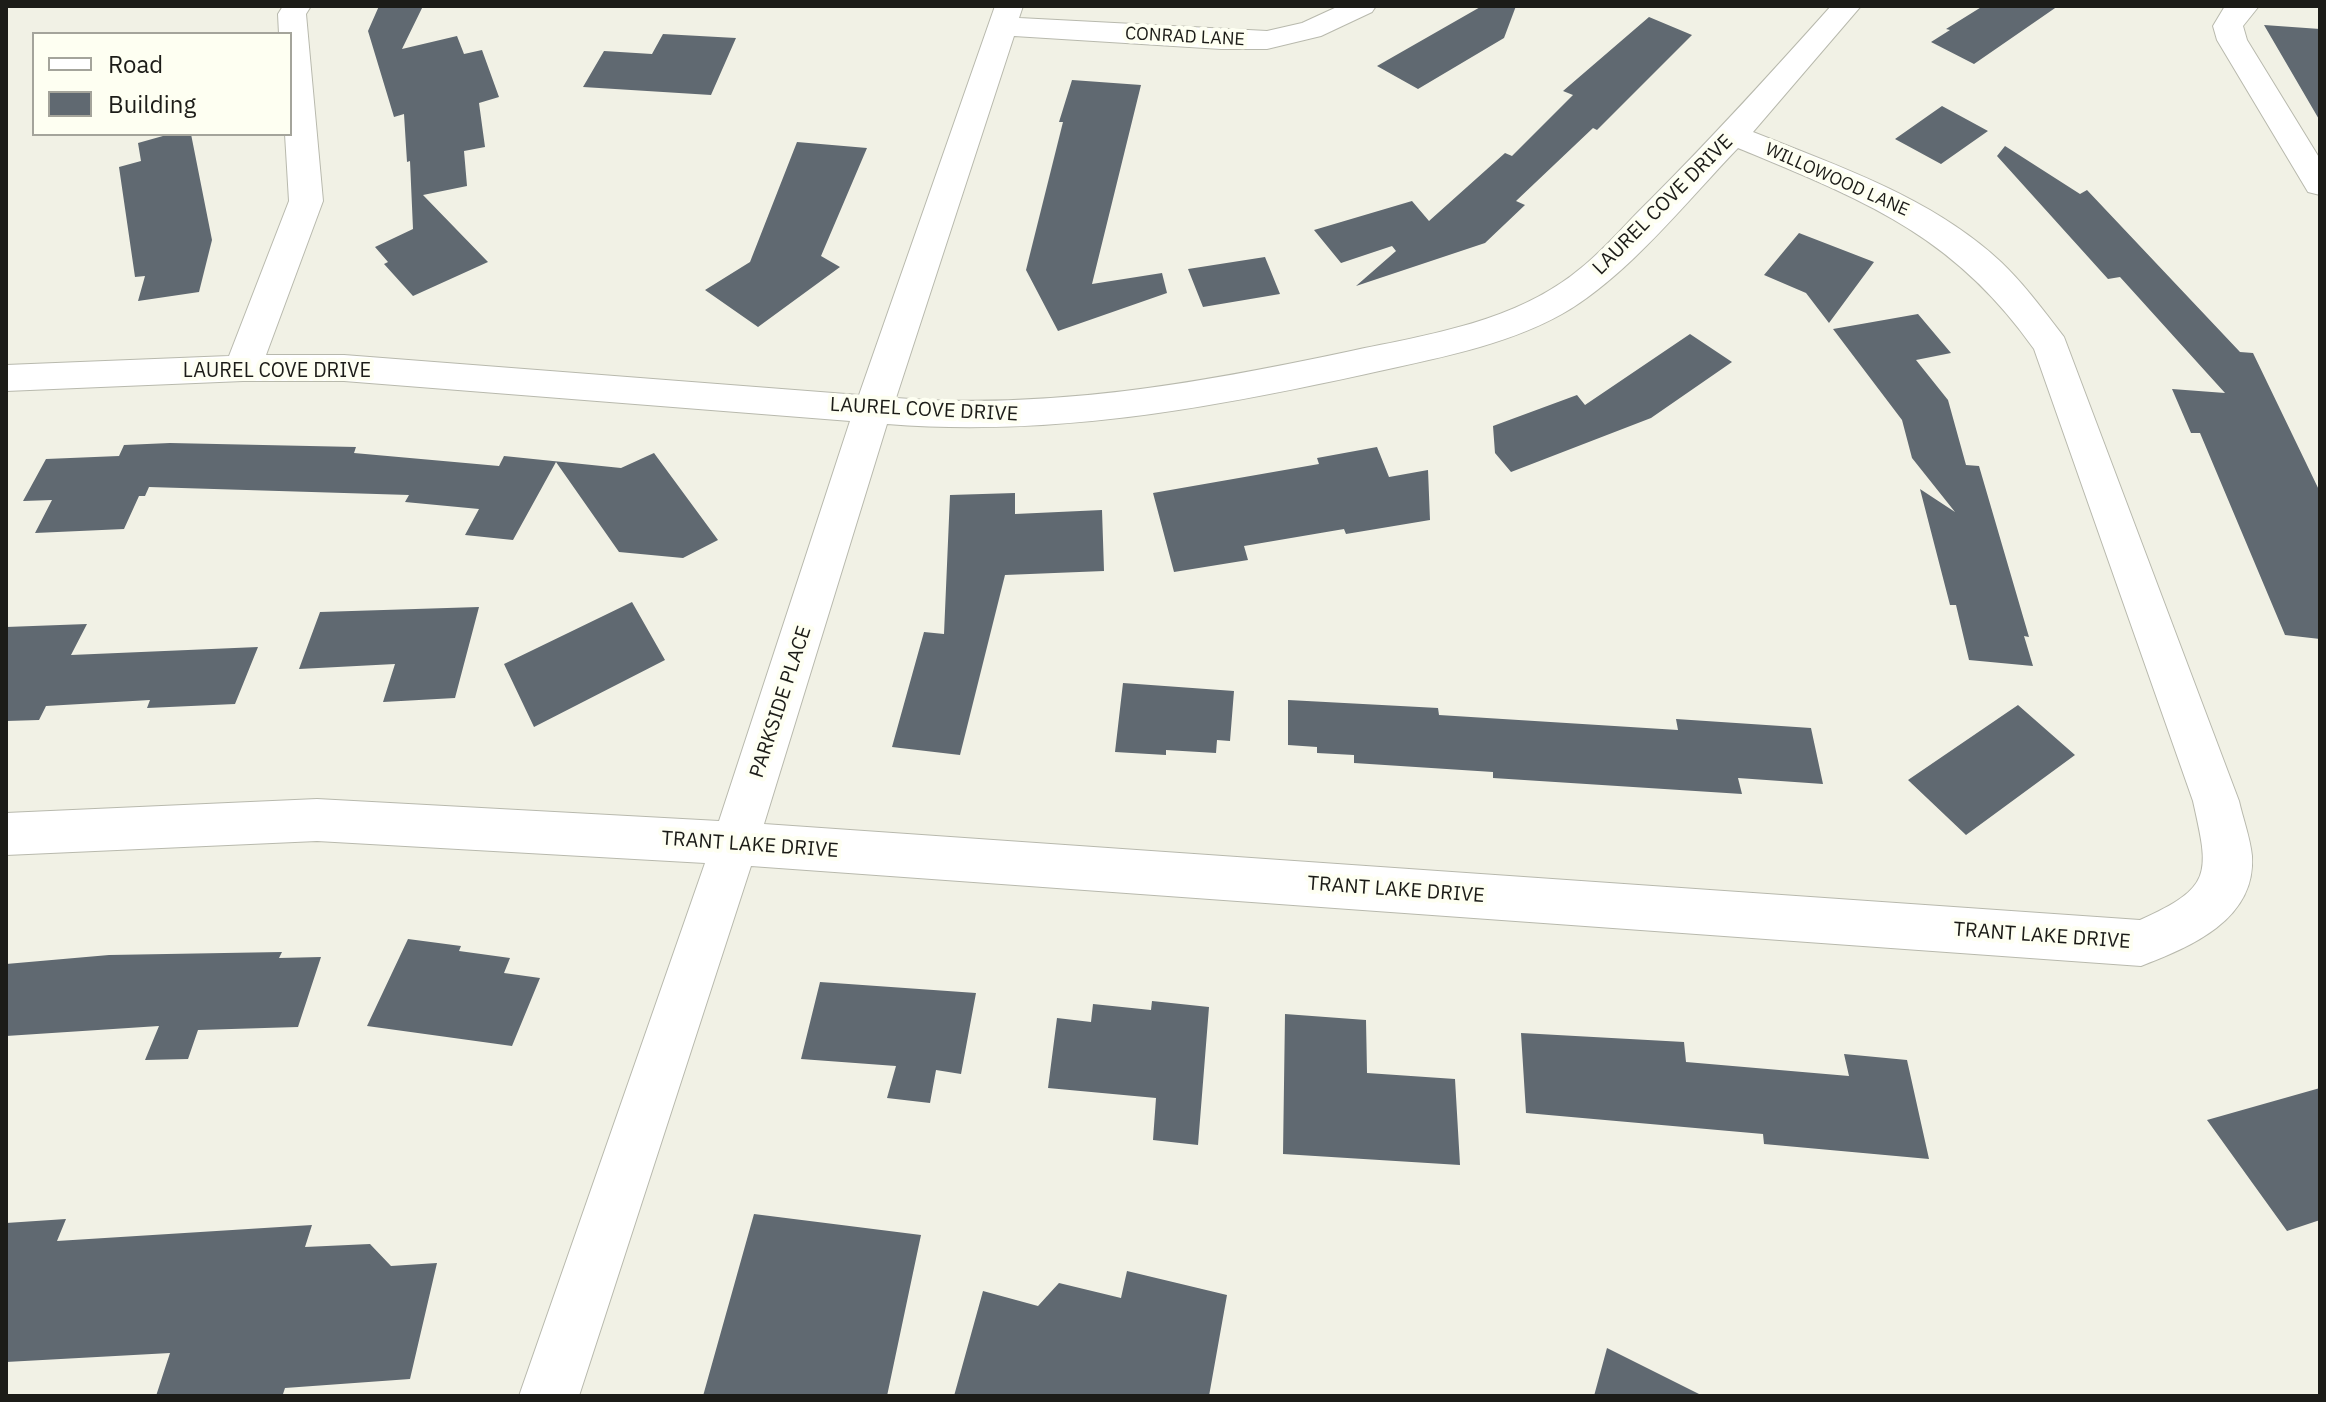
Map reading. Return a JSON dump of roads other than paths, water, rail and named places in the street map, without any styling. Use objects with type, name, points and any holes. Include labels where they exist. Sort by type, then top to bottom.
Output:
[{"type":"street","points":[[243,368],[306,201],[292,14],[297,6]]},
{"type":"street","name":"CONRAD LANE","points":[[1006,16],[1221,40],[1267,40],[1311,30],[1362,6]]},
{"type":"street","name":"LAUREL COVE DRIVE","points":[[6,378],[243,368],[391,370],[968,416],[1103,409],[1319,371],[1452,342],[1537,311],[1593,277],[1733,135],[1847,6]]},
{"type":"street","points":[[2245,6],[2235,12],[2228,26],[2232,40],[2320,185]]},
{"type":"street","name":"PARKSIDE PLACE","points":[[549,1396],[735,843],[873,410],[1006,16]]},
{"type":"street","name":"WILLOWOOD LANE","points":[[1733,135],[1857,186],[1917,217],[1962,246],[1999,276],[2028,310],[2051,346],[2061,372]]},
{"type":"street","name":"TRANT LAKE DRIVE","points":[[6,834],[317,820],[735,843],[2141,943],[2186,923],[2221,893],[2229,863],[2216,801],[2061,372]]}]
